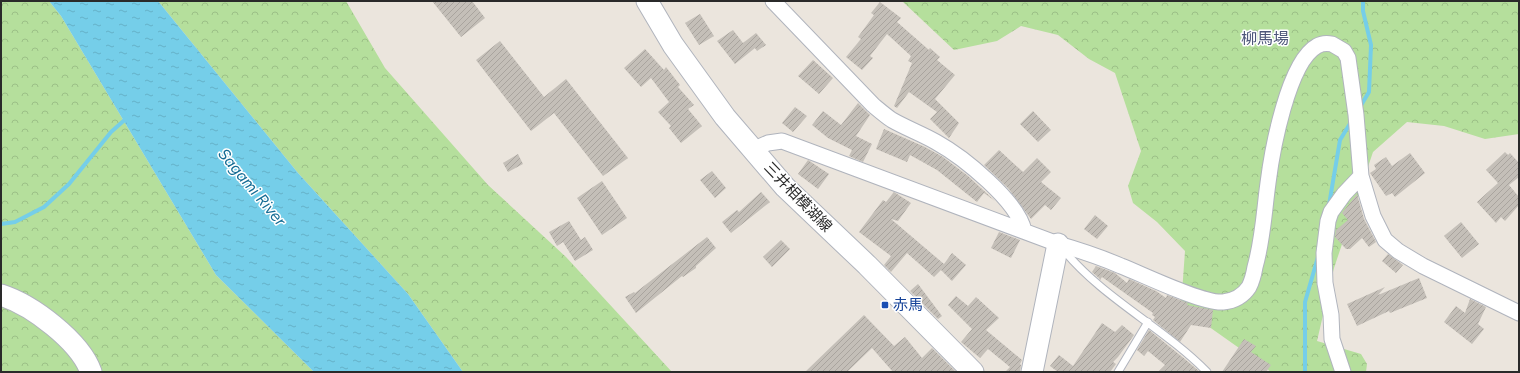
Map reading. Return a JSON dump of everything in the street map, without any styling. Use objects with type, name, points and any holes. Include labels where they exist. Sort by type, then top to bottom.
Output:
[{"type":"main road","name":"三井相模湖線","points":[[647,1],[682,57],[725,117],[752,150],[785,187],[867,265],[973,372]]},
{"type":"main road","points":[[1032,372],[1058,244]]},
{"type":"main road","points":[[1,295],[56,327],[76,346],[91,372]]},
{"type":"street","points":[[773,1],[873,105],[892,120],[937,142],[996,189],[1014,208],[1022,221],[1024,231]]},
{"type":"street","points":[[752,150],[768,143],[782,141],[1215,302],[1231,300],[1241,296],[1249,287],[1260,251],[1272,161],[1287,99],[1296,73],[1306,56],[1318,46],[1325,43],[1338,46],[1348,58],[1356,115],[1361,176],[1378,229],[1385,240],[1398,251],[1519,312]]},
{"type":"street","points":[[1343,372],[1332,339],[1331,315],[1325,279],[1324,253],[1328,221],[1331,212],[1344,194],[1361,176]]},
{"type":"lane","points":[[1058,244],[1072,262],[1094,281],[1188,353],[1208,372]]},
{"type":"lane","points":[[1118,372],[1148,322]]},
{"type":"green space","points":[[1,1],[49,1],[61,16],[216,275],[314,372],[1,372]]},
{"type":"green space","points":[[158,1],[346,1],[385,68],[488,185],[566,257],[672,372],[463,372],[408,294],[298,173]]},
{"type":"green space","points":[[902,1],[1519,1],[1519,134],[1485,139],[1444,126],[1407,122],[1373,152],[1334,268],[1317,341],[1361,354],[1367,364],[1366,372],[1271,372],[1181,307],[1185,251],[1157,222],[1133,203],[1128,186],[1141,151],[1115,73],[1089,59],[1058,35],[1021,26],[997,41],[954,50]]},
{"type":"water","name":"Sagami River","points":[[49,1],[158,1],[298,173],[408,294],[463,372],[314,372],[216,275],[61,16]]},
{"type":"building","points":[[432,1],[472,1],[485,18],[461,37]]},
{"type":"building","points":[[880,2],[901,18],[897,22],[929,50],[930,48],[940,57],[937,60],[955,75],[935,99],[959,123],[949,138],[930,119],[937,112],[909,92],[897,108],[894,106],[912,63],[908,61],[911,56],[887,34],[870,56],[873,58],[862,70],[846,57],[861,39],[858,37],[874,15],[871,13]]},
{"type":"building","points":[[700,14],[714,36],[699,45],[685,23]]},
{"type":"building","points":[[733,30],[743,43],[756,33],[766,45],[757,51],[755,48],[735,64],[717,41]]},
{"type":"building","points":[[500,41],[544,97],[566,79],[628,158],[603,176],[554,113],[531,131],[476,60]]},
{"type":"building","points":[[645,49],[664,70],[666,67],[680,85],[678,87],[694,105],[688,109],[702,126],[681,143],[669,128],[671,126],[658,112],[669,102],[651,78],[641,87],[624,68]]},
{"type":"building","points":[[813,60],[833,78],[819,94],[798,76]]},
{"type":"building","points":[[858,103],[870,115],[856,136],[872,144],[863,162],[849,156],[852,150],[828,138],[812,125],[823,111],[841,125]]},
{"type":"building","points":[[795,107],[807,116],[793,132],[782,123]]},
{"type":"building","points":[[1033,111],[1051,130],[1038,142],[1020,124]]},
{"type":"building","points":[[884,129],[925,147],[943,157],[968,176],[995,201],[984,193],[977,202],[937,170],[910,155],[907,162],[876,149]]},
{"type":"building","points":[[999,150],[1023,172],[1037,158],[1051,172],[1041,182],[1061,198],[1051,210],[1045,205],[1031,219],[1008,188],[984,165]]},
{"type":"building","points":[[1505,152],[1508,155],[1510,153],[1519,163],[1519,177],[1509,185],[1519,197],[1519,205],[1505,221],[1501,217],[1496,223],[1477,202],[1498,183],[1486,170]]},
{"type":"building","points":[[1410,153],[1425,173],[1395,197],[1392,193],[1386,196],[1370,173],[1376,169],[1374,165],[1386,157],[1392,166]]},
{"type":"building","points":[[518,154],[523,164],[508,172],[503,163]]},
{"type":"building","points":[[808,160],[829,174],[818,189],[798,174]]},
{"type":"building","points":[[712,171],[726,188],[715,198],[700,180]]},
{"type":"building","points":[[602,181],[627,218],[602,235],[577,198]]},
{"type":"building","points":[[761,192],[770,202],[731,233],[722,222],[737,210],[739,212]]},
{"type":"building","points":[[894,192],[911,203],[898,221],[891,219],[944,264],[952,253],[966,265],[952,281],[941,270],[934,277],[907,253],[891,272],[884,265],[891,256],[859,232],[883,200],[886,202]]},
{"type":"building","points":[[1357,194],[1364,219],[1376,242],[1369,247],[1362,238],[1350,249],[1346,249],[1335,237],[1336,230],[1348,220],[1342,213]]},
{"type":"building","points":[[1095,215],[1108,226],[1097,239],[1084,229]]},
{"type":"building","points":[[569,221],[581,240],[585,237],[593,250],[575,261],[563,242],[557,246],[549,232]]},
{"type":"building","points":[[1461,222],[1479,244],[1462,258],[1444,236]]},
{"type":"building","points":[[999,232],[1020,240],[1011,258],[991,248]]},
{"type":"building","points":[[707,237],[716,248],[696,266],[696,268],[683,277],[682,276],[636,313],[625,297],[634,292],[635,293]]},
{"type":"building","points":[[781,240],[790,249],[772,267],[763,257]]},
{"type":"building","points":[[1388,254],[1403,265],[1396,273],[1382,261]]},
{"type":"building","points":[[1096,266],[1115,273],[1127,283],[1129,279],[1156,291],[1166,298],[1167,295],[1188,303],[1187,305],[1213,310],[1211,328],[1191,325],[1180,342],[1153,320],[1155,317],[1152,315],[1153,313],[1102,277],[1100,280],[1092,272]]},
{"type":"building","points":[[1419,278],[1427,298],[1390,313],[1389,311],[1357,326],[1347,304],[1385,287],[1378,295]]},
{"type":"building","points":[[918,284],[942,316],[938,319],[910,291]]},
{"type":"building","points":[[956,296],[968,306],[976,297],[999,318],[986,330],[1022,360],[1020,364],[1020,372],[1005,372],[1010,367],[988,349],[980,358],[961,342],[972,329],[948,305]]},
{"type":"building","points":[[1470,299],[1486,307],[1478,324],[1484,329],[1472,344],[1444,322],[1456,306],[1465,313]]},
{"type":"building","points":[[864,315],[894,346],[905,337],[922,358],[932,348],[956,372],[893,372],[872,348],[847,372],[805,372]]},
{"type":"building","points":[[1102,323],[1115,332],[1122,325],[1134,335],[1113,362],[1116,364],[1110,372],[1058,372],[1050,366],[1059,355],[1073,366]]},
{"type":"building","points":[[1149,330],[1200,372],[1158,372],[1165,365],[1148,351],[1144,356],[1137,350]]},
{"type":"building","points":[[1244,339],[1256,346],[1251,352],[1271,365],[1266,372],[1222,372]]},
{"type":"waterway","points":[[1360,107],[1369,92],[1371,45],[1363,11],[1363,1]]},
{"type":"waterway","points":[[1,224],[15,222],[44,207],[69,184],[111,132],[128,117]]},
{"type":"waterway","points":[[1329,205],[1340,140],[1351,122]]},
{"type":"waterway","points":[[1305,372],[1305,302],[1318,257]]},
{"type":"place","name":"赤馬","points":[[885,305]]},
{"type":"district","name":"柳馬場","points":[[1265,38]]}]
